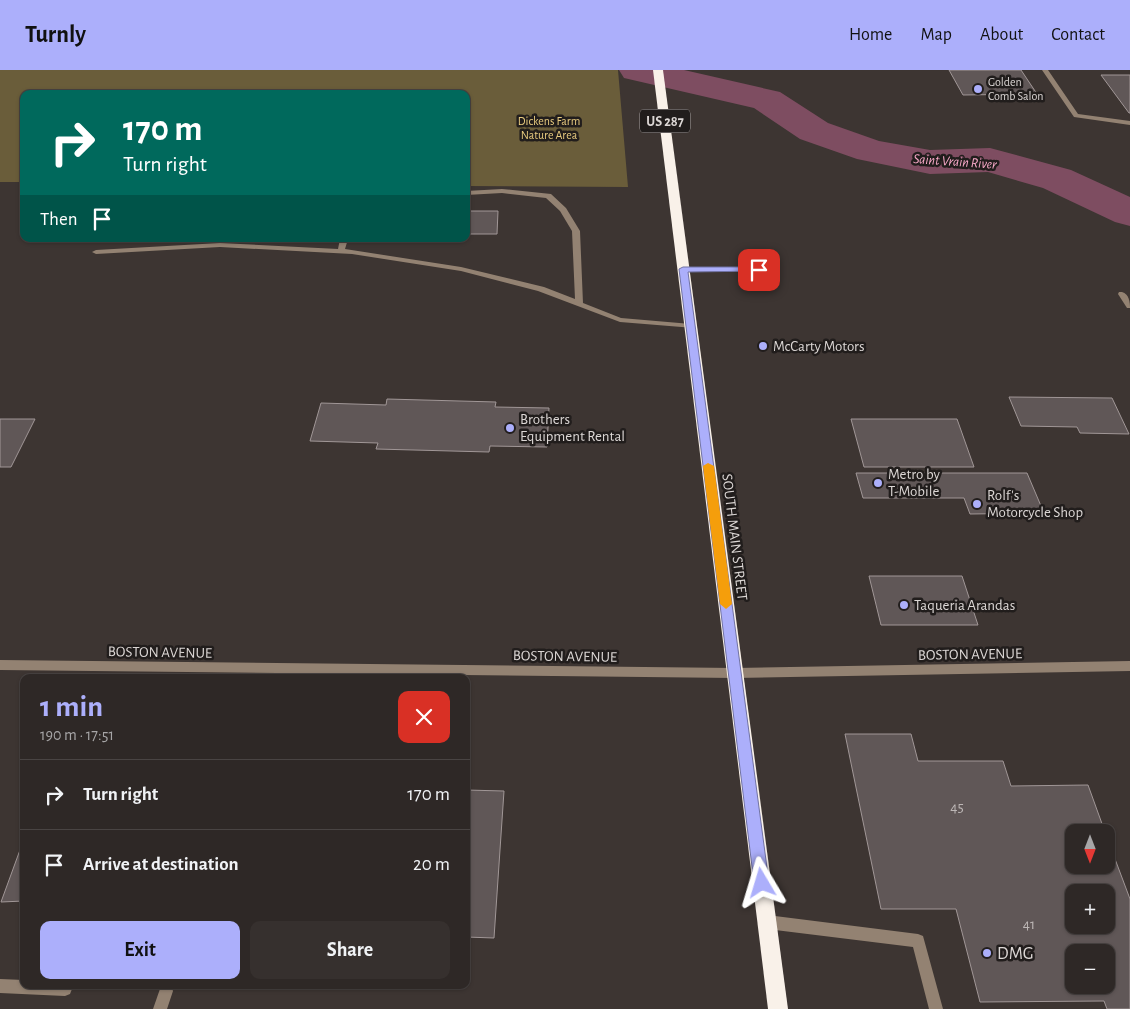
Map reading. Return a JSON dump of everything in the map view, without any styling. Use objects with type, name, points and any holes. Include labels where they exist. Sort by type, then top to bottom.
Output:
[{"type":"highway","name":"SOUTH MAIN STREET","points":[[658,70],[778,1009]]},
{"type":"street","points":[[1045,70],[1076,116],[1130,123]]},
{"type":"street","points":[[470,193],[502,191],[548,196],[563,210],[576,231],[579,303]]},
{"type":"street","points":[[341,251],[343,242]]},
{"type":"street","points":[[96,252],[220,245],[341,251],[461,269],[541,289],[620,320],[691,326]]},
{"type":"street","points":[[683,269],[772,270]]},
{"type":"street","points":[[1122,294],[1130,306]]},
{"type":"street","name":"BOSTON AVENUE","points":[[0,665],[735,673],[1130,666]]},
{"type":"street","points":[[767,922],[918,941],[936,1009]]},
{"type":"street","points":[[0,986],[20,987]]},
{"type":"street","points":[[160,1009],[166,991]]},
{"type":"green space","name":"Dickens Farm Nature Area","points":[[0,70],[618,70],[628,187],[470,186],[470,90],[20,90],[20,182],[0,182]]},
{"type":"building","points":[[949,70],[1021,70],[1037,94],[963,95]]},
{"type":"building","points":[[1101,75],[1130,75],[1130,113],[1129,113]]},
{"type":"building","points":[[470,211],[498,211],[497,234],[470,234]]},
{"type":"building","points":[[1009,397],[1112,398],[1129,434],[1080,433],[1077,427],[1021,426]]},
{"type":"building","points":[[387,399],[496,402],[495,407],[549,408],[547,447],[490,446],[489,452],[376,449],[378,443],[310,441],[321,403],[386,405]]},
{"type":"building","points":[[0,419],[35,419],[11,467],[0,467]]},
{"type":"building","points":[[851,419],[957,419],[974,467],[864,467]]},
{"type":"building","points":[[856,473],[1027,473],[1044,513],[970,514],[964,498],[863,498]]},
{"type":"building","points":[[869,576],[962,576],[978,625],[881,625]]},
{"type":"building","points":[[845,734],[911,734],[918,761],[1003,761],[1011,786],[1088,785],[1102,824],[1065,824],[1065,874],[1115,874],[1115,859],[1130,899],[1130,1009],[1107,1009],[1104,1001],[980,1002],[956,909],[881,909]]},
{"type":"building","points":[[470,790],[504,791],[494,938],[470,937]]},
{"type":"building","points":[[20,850],[20,901],[1,902]]},
{"type":"waterway","name":"Saint Vrain River","points":[[637,70],[767,100],[814,131],[871,151],[930,162],[990,160],[1057,179],[1130,213]]},
{"type":"slow traffic","points":[[708,466],[726,604]]},
{"type":"place","name":"Golden Comb Salon","points":[[978,89]]},
{"type":"place","name":"McCarty Motors","points":[[763,346]]},
{"type":"place","name":"Brothers Equipment Rental","points":[[510,428]]},
{"type":"place","name":"Metro by T-Mobile","points":[[878,483]]},
{"type":"place","name":"Rolf's Motorcycle Shop","points":[[977,504]]},
{"type":"place","name":"Taqueria Arandas","points":[[904,605]]},
{"type":"place","name":"DMG","points":[[987,953]]},
{"type":"route","points":[[759,270],[683,269],[762,883]]}]
